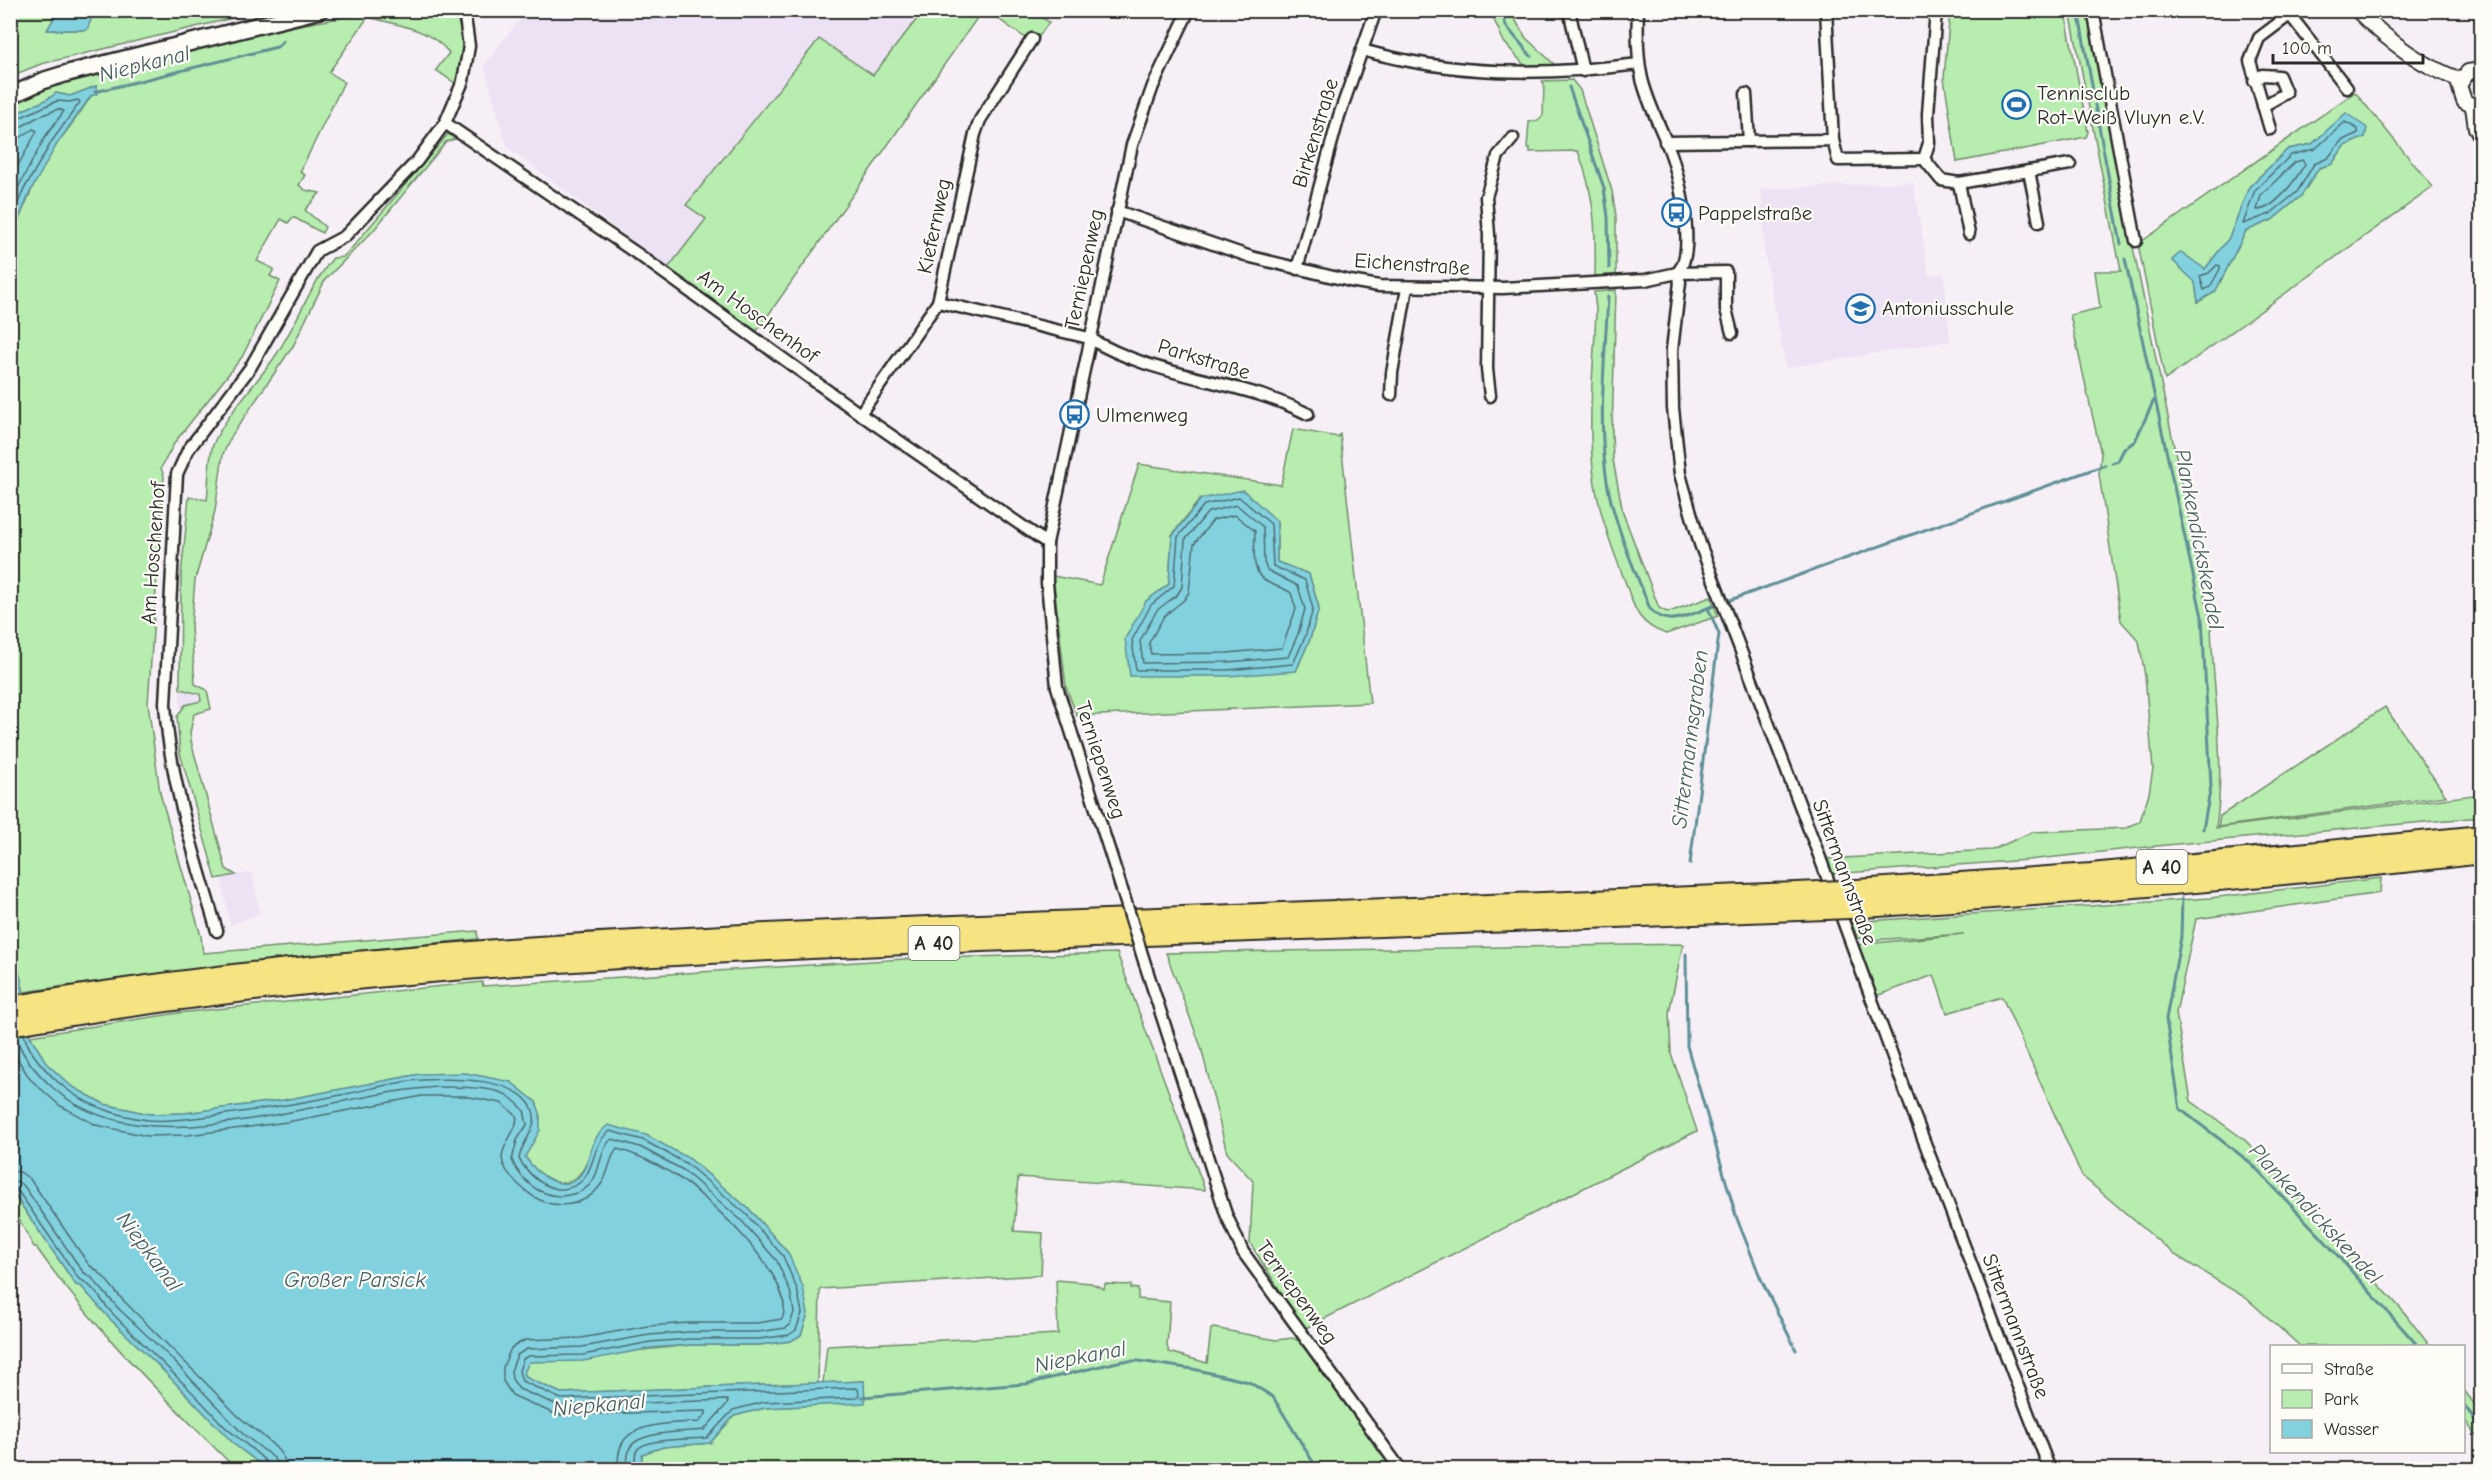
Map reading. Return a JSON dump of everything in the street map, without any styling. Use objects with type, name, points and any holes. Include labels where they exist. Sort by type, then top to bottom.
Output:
[{"type":"highway","name":"A 40","points":[[10,1026],[44,1011],[219,977],[464,952],[660,939],[1823,901],[2481,836]]},
{"type":"highway","name":"A 40","points":[[1845,899],[2090,892],[2481,854]]},
{"type":"highway","name":"A 40","points":[[10,1007],[44,1011]]},
{"type":"main road","points":[[10,96],[45,80],[68,73],[320,10]]},
{"type":"street","name":"Am Hoschenhof","points":[[217,931],[177,794],[167,741],[165,704],[177,474],[188,450],[250,369],[317,251],[345,236],[417,161],[445,123],[464,81],[469,46],[464,10]]},
{"type":"street","name":"Terniepenweg","points":[[1189,10],[1153,86],[1132,145],[1047,543],[1047,583],[1056,687],[1226,1214],[1243,1252],[1401,1470]]},
{"type":"street","name":"Birkenstraße","points":[[1297,269],[1339,116],[1376,10]]},
{"type":"street","points":[[1569,10],[1583,71]]},
{"type":"street","name":"Sittermannstraße","points":[[1638,10],[1639,64],[1651,110],[1665,142],[1681,194],[1686,234],[1685,259],[1677,273],[1680,282],[1672,362],[1673,408],[1680,474],[1700,544],[2050,1470]]},
{"type":"street","points":[[1826,10],[1833,140],[1838,160],[1924,159]]},
{"type":"street","points":[[1924,159],[1929,143],[1928,114],[1936,10]]},
{"type":"street","points":[[2093,10],[2136,241]]},
{"type":"street","points":[[2357,10],[2395,45],[2438,71],[2461,80]]},
{"type":"street","points":[[2270,129],[2254,81],[2250,61],[2259,38],[2293,13],[2347,88]]},
{"type":"street","name":"Kiefernweg","points":[[860,414],[938,302],[980,120],[1032,39]]},
{"type":"street","points":[[1362,50],[1440,67],[1499,73],[1583,71],[1639,64]]},
{"type":"street","points":[[2481,70],[2468,72],[2459,85],[2461,96],[2468,104],[2477,106],[2476,128],[2481,139]]},
{"type":"street","points":[[2254,81],[2262,75],[2278,76],[2286,93],[2263,106]]},
{"type":"street","points":[[1746,94],[1749,141]]},
{"type":"street","name":"Am Hoschenhof","points":[[445,123],[639,255],[860,414],[1047,543]]},
{"type":"street","points":[[1490,396],[1487,369],[1489,236],[1486,197],[1498,156],[1513,138]]},
{"type":"street","points":[[1665,142],[1833,140]]},
{"type":"street","points":[[1924,159],[1941,180],[1959,183],[2070,164]]},
{"type":"street","points":[[2029,171],[2039,222]]},
{"type":"street","points":[[1959,183],[1969,234]]},
{"type":"street","name":"Eichenstraße","points":[[1117,211],[1251,257],[1350,281],[1407,288],[1488,289],[1634,280],[1677,273]]},
{"type":"street","points":[[1677,273],[1726,272],[1726,309],[1731,333]]},
{"type":"street","points":[[1391,395],[1392,373],[1407,288]]},
{"type":"street","points":[[938,302],[1089,338]]},
{"type":"street","name":"Parkstraße","points":[[1089,338],[1105,348],[1188,378],[1285,402],[1308,414]]},
{"type":"shaded area","points":[[526,11],[924,11],[873,75],[819,40],[686,204],[706,219],[668,268],[507,147],[484,65]]},
{"type":"shaded area","name":"Antoniusschule","points":[[1913,182],[1929,275],[1944,273],[1950,341],[1786,368],[1765,256],[1761,189]]},
{"type":"shaded area","points":[[180,689],[200,694],[201,701],[185,705],[180,709]]},
{"type":"shaded area","points":[[252,872],[260,913],[230,925],[221,878]]},
{"type":"green space","points":[[924,10],[982,11],[757,331],[668,268],[706,219],[686,205],[819,39],[873,75]]},
{"type":"green space","points":[[14,11],[58,11],[48,30],[86,30],[94,11],[262,11],[41,64],[11,76],[11,14]]},
{"type":"green space","points":[[380,11],[455,11],[463,38],[459,86],[436,70],[449,53],[432,38],[412,29],[368,17],[329,72],[344,82],[300,172],[305,175],[299,185],[305,190],[320,193],[305,210],[325,227],[322,233],[293,217],[288,223],[281,219],[257,261],[274,269],[270,276],[280,281],[242,357],[175,442],[161,468],[164,476],[148,703],[160,793],[201,936],[203,953],[477,931],[478,939],[251,962],[24,992],[11,949],[11,239],[43,167],[96,86],[70,96],[56,93],[11,118],[11,104],[35,90],[72,78],[288,26]]},
{"type":"green space","points":[[987,11],[1032,11],[1049,22],[1034,44]]},
{"type":"green space","points":[[1490,11],[1510,11],[1526,38],[1555,65],[1525,66],[1504,42]]},
{"type":"green space","name":"Tennisclub Rot-Weiß Vluyn e.V.","points":[[1950,11],[2065,11],[2088,132],[2086,137],[1957,162],[1944,78]]},
{"type":"green space","points":[[2070,11],[2088,11],[2104,106],[2211,626],[2220,777],[2216,828],[2481,794],[2481,817],[2166,845],[2028,860],[1831,874],[1825,859],[1992,850],[2032,832],[2127,828],[2140,821],[2149,793],[2153,769],[2145,676],[2139,641],[2121,621],[2099,474],[2101,454],[2070,315],[2100,308],[2095,271],[2121,271]]},
{"type":"green space","points":[[1572,80],[1580,90],[1612,191],[1616,216],[1616,275],[1595,276],[1593,212],[1588,183],[1578,151],[1530,152],[1530,148],[1527,148],[1529,122],[1539,120],[1543,115],[1544,84],[1542,81]]},
{"type":"green space","points":[[2355,92],[2433,187],[2165,380],[2138,244]],"holes":[[[2346,114],[2365,137],[2344,146],[2332,164],[2319,168],[2301,196],[2272,220],[2246,231],[2215,292],[2198,302],[2195,282],[2229,238],[2249,187],[2288,149],[2312,144]]]},
{"type":"green space","points":[[448,134],[455,139],[446,142],[373,231],[325,280],[293,346],[232,435],[223,454],[215,511],[195,580],[191,627],[195,684],[207,690],[211,709],[194,714],[190,733],[192,745],[226,869],[236,875],[216,879],[180,753],[177,717],[185,705],[201,701],[200,694],[180,689],[181,576],[189,497],[207,500],[210,458],[218,435],[274,358],[324,269],[333,258],[343,257],[351,249]]},
{"type":"green space","points":[[1616,290],[1612,432],[1613,460],[1623,513],[1659,608],[1667,612],[1672,611],[1711,597],[1718,616],[1666,634],[1647,624],[1633,604],[1606,530],[1595,484],[1591,441],[1596,310],[1594,292]]},
{"type":"green space","points":[[1293,429],[1338,437],[1340,434],[1370,703],[1077,716],[1066,687],[1053,576],[1100,585],[1139,464],[1281,485]],"holes":[[[1200,499],[1277,521],[1277,562],[1309,574],[1319,608],[1310,639],[1296,671],[1146,601],[1169,584],[1172,535]]]},
{"type":"green space","points":[[2385,707],[2446,796],[2218,827],[2220,816]]},
{"type":"green space","points":[[2381,878],[2380,893],[2196,919],[2176,1013],[2191,1101],[2245,1140],[2403,1311],[2429,1345],[2299,1345],[2246,1298],[2175,1255],[2082,1176],[2002,997],[1947,1013],[1934,975],[1876,996],[1855,945],[1964,934],[1871,940],[1858,938],[1851,922],[2210,898]]},
{"type":"green space","points":[[1683,944],[1669,1013],[1671,1053],[1697,1131],[1304,1329],[1250,1243],[1253,1181],[1227,1153],[1201,1047],[1166,953]]},
{"type":"green space","points":[[1117,953],[1205,1190],[1018,1177],[1014,1231],[1043,1233],[1041,1275],[820,1289],[818,1383],[561,1393],[527,1378],[524,1373],[528,1362],[691,1345],[759,1345],[791,1341],[801,1335],[808,1313],[788,1253],[750,1210],[690,1159],[589,1157],[583,1170],[575,1178],[567,1182],[550,1180],[533,1167],[525,1157],[539,1125],[536,1102],[420,1074],[284,1100],[185,1113],[149,1114],[104,1104],[71,1086],[47,1064],[30,1036],[178,1013],[482,982],[483,986],[904,959]]},
{"type":"green space","points":[[11,1190],[76,1285],[81,1286],[109,1318],[235,1445],[267,1469],[236,1469],[106,1335],[34,1247],[11,1205]]},
{"type":"green space","points":[[1056,1280],[1091,1283],[1104,1289],[1105,1284],[1131,1285],[1131,1288],[1138,1289],[1138,1299],[1170,1302],[1167,1346],[1169,1352],[1207,1363],[1211,1329],[1214,1328],[1276,1340],[1293,1338],[1307,1345],[1397,1470],[641,1470],[642,1454],[663,1447],[710,1443],[734,1416],[765,1408],[801,1406],[864,1381],[823,1383],[827,1346],[1058,1334]]},
{"type":"green space","points":[[2465,1391],[2481,1413],[2481,1443],[2465,1420]]},
{"type":"water","points":[[58,11],[94,11],[87,30],[47,30]]},
{"type":"water","points":[[96,86],[97,94],[91,96],[57,144],[29,194],[11,239],[11,118],[56,93],[70,96]]},
{"type":"water","points":[[2346,113],[2367,128],[2365,137],[2344,146],[2332,164],[2319,168],[2301,196],[2272,220],[2246,231],[2215,292],[2198,302],[2195,282],[2172,260],[2181,252],[2205,269],[2229,238],[2249,187],[2288,149],[2312,144]]},
{"type":"water","points":[[1243,490],[1277,521],[1277,562],[1309,574],[1319,608],[1310,639],[1296,671],[1228,676],[1130,676],[1125,639],[1146,601],[1169,584],[1172,536],[1201,499]]},
{"type":"water","name":"Großer Parsick","points":[[10,949],[14,954],[21,980],[30,1036],[47,1064],[71,1086],[104,1104],[149,1114],[185,1113],[284,1100],[420,1074],[466,1073],[511,1082],[536,1102],[540,1113],[540,1130],[525,1157],[545,1177],[562,1183],[577,1178],[584,1169],[595,1141],[608,1125],[646,1135],[690,1159],[750,1210],[788,1253],[803,1287],[808,1314],[801,1335],[791,1341],[759,1345],[690,1345],[651,1348],[583,1361],[529,1362],[524,1373],[527,1378],[561,1393],[864,1381],[865,1403],[765,1408],[734,1416],[710,1443],[663,1447],[642,1454],[641,1469],[267,1469],[235,1445],[109,1318],[81,1286],[76,1285],[11,1190]]},
{"type":"waterway","name":"Sittermannsgraben","points":[[1501,10],[1506,26],[1531,56]]},
{"type":"waterway","name":"Plankendickskendel","points":[[2078,10],[2094,96]]},
{"type":"waterway","name":"Niepkanal","points":[[95,92],[277,47],[283,41]]},
{"type":"waterway","name":"Sittermannsgraben","points":[[1569,87],[1604,188],[1608,217],[1609,268]]},
{"type":"waterway","name":"Plankendickskendel","points":[[2095,105],[2121,244]]},
{"type":"waterway","name":"Plankendickskendel","points":[[2125,259],[2202,617],[2211,786],[2203,829]]},
{"type":"waterway","name":"Sittermannsgraben","points":[[1608,296],[1602,423],[1603,448],[1610,497],[1618,525],[1650,609],[1663,618],[1678,619],[1708,608],[1719,634],[1690,864]]},
{"type":"waterway","points":[[2112,463],[2118,461],[2124,449],[2135,441],[2154,400]]},
{"type":"waterway","points":[[1708,608],[2105,465]]},
{"type":"waterway","name":"Plankendickskendel","points":[[2182,898],[2181,937],[2166,1019],[2180,1109],[2251,1163],[2322,1238],[2417,1345]]},
{"type":"waterway","name":"Sittermannsgraben","points":[[1686,954],[1687,1046],[1736,1216],[1761,1279],[1796,1350]]},
{"type":"waterway","name":"Niepkanal","points":[[862,1397],[1026,1384],[1122,1361],[1139,1361],[1193,1369],[1249,1382],[1273,1397],[1318,1470]]},
{"type":"waterway","name":"Plankendickskendel","points":[[2465,1406],[2482,1429]]},
{"type":"place","name":"Tennisclub Rot-Weiß Vluyn e.V.","points":[[2016,105]]},
{"type":"place","name":"Pappelstraße","points":[[1677,213]]},
{"type":"place","name":"Antoniusschule","points":[[1861,308]]},
{"type":"place","name":"Ulmenweg","points":[[1075,415]]}]
